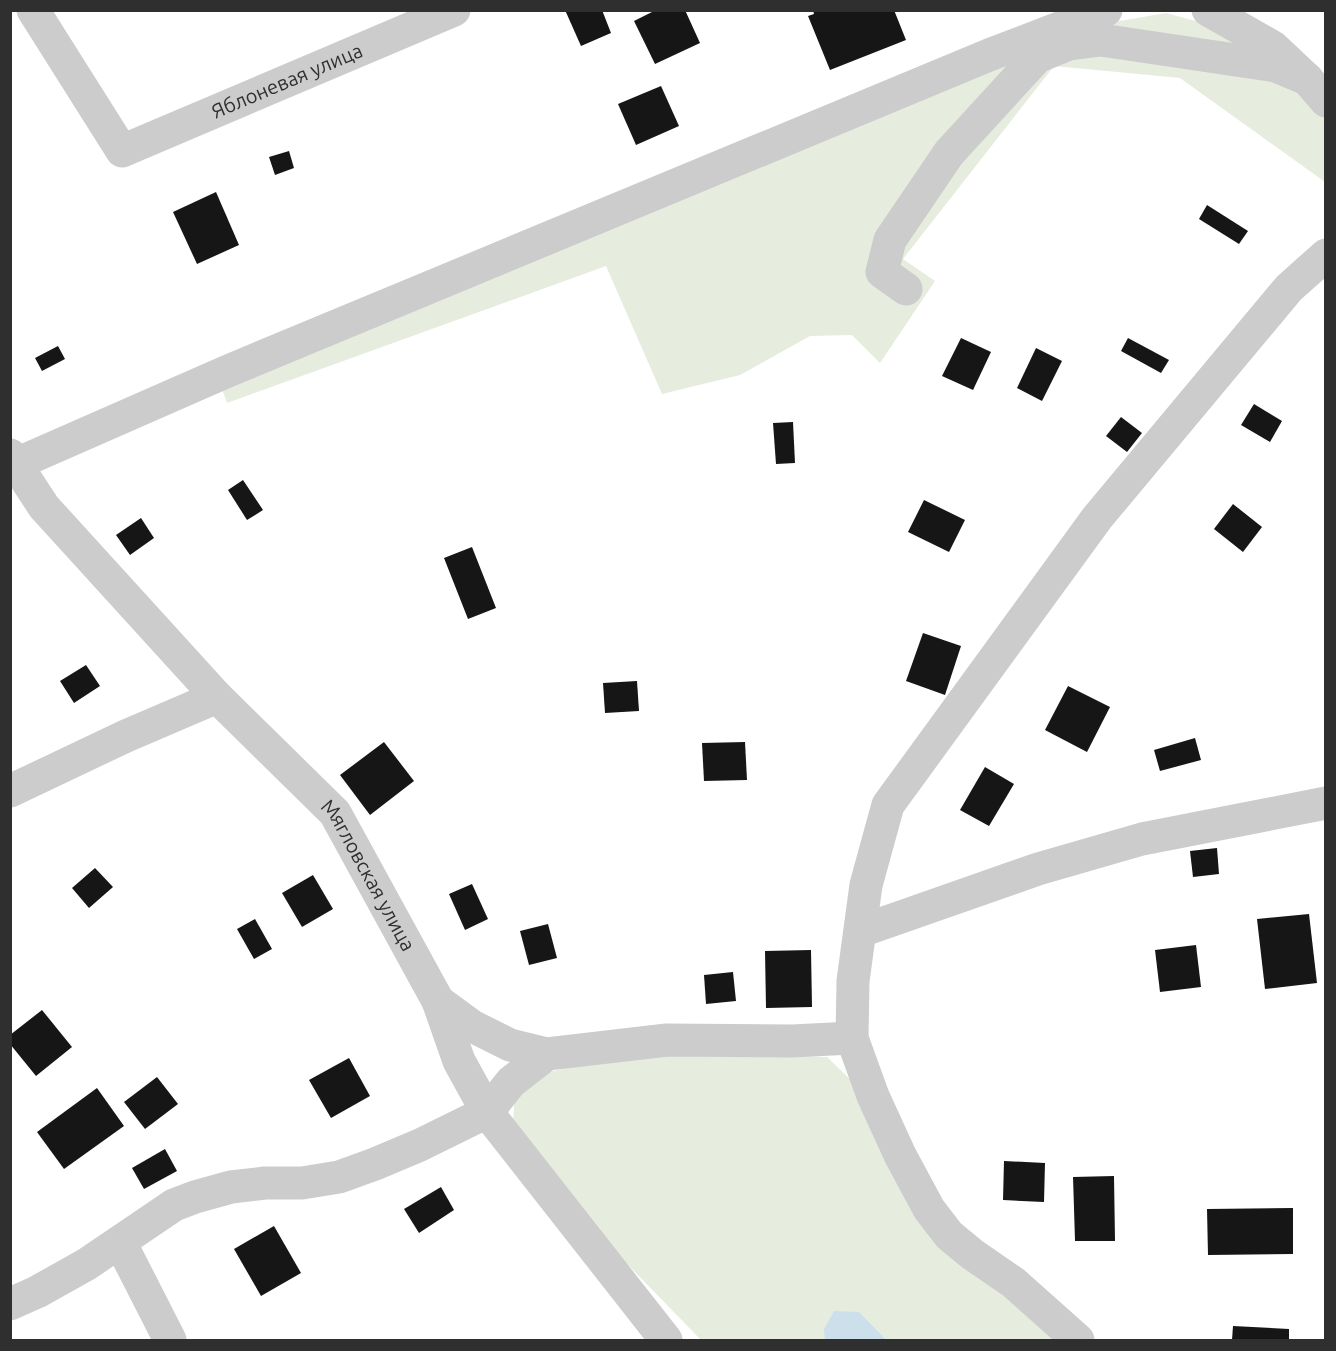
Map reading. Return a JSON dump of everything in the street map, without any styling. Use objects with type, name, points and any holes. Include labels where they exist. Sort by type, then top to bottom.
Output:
[{"type":"street","name":"Яблоневая улица","points":[[33,10],[122,151],[454,10]]},
{"type":"street","points":[[13,459],[989,55],[1106,10]]},
{"type":"street","points":[[1208,10],[1273,47],[1316,90]]},
{"type":"street","points":[[906,289],[882,272],[890,240],[949,153],[1037,57],[1069,44],[1101,40],[1276,66],[1316,90]]},
{"type":"street","points":[[1078,1341],[1014,1283],[949,1235],[928,1209],[900,1155],[873,1096],[852,1038],[853,981],[866,885],[888,805],[1097,518],[1289,288],[1326,255]]},
{"type":"street","name":"Мягловская улица","points":[[13,459],[44,507],[217,697],[336,813],[438,1001],[459,1061],[487,1112],[666,1341]]},
{"type":"street","points":[[10,791],[126,736],[217,697]]},
{"type":"street","points":[[861,931],[1038,869],[1142,839],[1326,803]]},
{"type":"street","points":[[438,1001],[472,1026],[510,1045],[547,1054],[667,1040],[792,1041],[852,1038]]},
{"type":"street","points":[[10,1304],[67,1275],[174,1205],[231,1187],[265,1183],[303,1183],[339,1176],[420,1145],[487,1112],[511,1082],[547,1054]]},
{"type":"street","points":[[120,1242],[170,1341]]},
{"type":"shaded area","points":[[1166,13],[1229,30],[1325,113],[1325,182],[1180,78],[1054,66],[903,259],[935,281],[880,363],[852,335],[810,336],[740,375],[662,394],[606,266],[227,403],[221,386],[1074,29]]},
{"type":"shaded area","points":[[644,1053],[827,1057],[856,1085],[880,1134],[1062,1340],[701,1340],[598,1234],[513,1122],[515,1092],[541,1074],[600,1060]]},
{"type":"water","points":[[834,1311],[859,1312],[886,1340],[825,1340],[824,1329]]},
{"type":"building","points":[[565,10],[602,10],[611,33],[581,46]]},
{"type":"building","points":[[656,10],[685,10],[700,43],[655,64],[634,21]]},
{"type":"building","points":[[813,10],[894,10],[906,40],[830,70],[808,16],[814,14]]},
{"type":"building","points":[[661,86],[679,126],[636,145],[618,104]]},
{"type":"building","points":[[289,151],[294,168],[275,175],[269,157]]},
{"type":"building","points":[[216,192],[239,245],[197,264],[173,212]]},
{"type":"building","points":[[1207,205],[1248,231],[1239,244],[1199,219]]},
{"type":"building","points":[[961,338],[991,352],[973,390],[942,376]]},
{"type":"building","points":[[1128,338],[1169,360],[1161,373],[1121,351]]},
{"type":"building","points":[[58,346],[65,359],[42,371],[35,358]]},
{"type":"building","points":[[1036,348],[1062,361],[1042,401],[1017,388]]},
{"type":"building","points":[[1254,404],[1282,421],[1270,442],[1241,425]]},
{"type":"building","points":[[1121,417],[1142,433],[1127,452],[1106,436]]},
{"type":"building","points":[[793,422],[795,463],[776,464],[773,423]]},
{"type":"building","points":[[243,480],[263,510],[247,520],[228,490]]},
{"type":"building","points":[[924,500],[965,520],[949,552],[908,532]]},
{"type":"building","points":[[1233,504],[1262,527],[1243,552],[1214,529]]},
{"type":"building","points":[[141,518],[154,538],[130,555],[116,535]]},
{"type":"building","points":[[472,547],[496,608],[468,619],[444,558]]},
{"type":"building","points":[[923,633],[961,646],[945,695],[906,681]]},
{"type":"building","points":[[86,665],[100,686],[74,703],[60,681]]},
{"type":"building","points":[[637,681],[639,711],[605,713],[603,683]]},
{"type":"building","points":[[1068,686],[1110,707],[1087,752],[1045,730]]},
{"type":"building","points":[[1195,738],[1201,760],[1160,771],[1154,750]]},
{"type":"building","points":[[384,742],[414,781],[370,815],[340,775]]},
{"type":"building","points":[[745,742],[747,780],[704,781],[702,743]]},
{"type":"building","points":[[985,767],[1014,784],[989,826],[960,810]]},
{"type":"building","points":[[1217,848],[1219,874],[1193,877],[1190,851]]},
{"type":"building","points":[[95,868],[113,887],[89,908],[72,888]]},
{"type":"building","points":[[313,875],[333,909],[302,927],[282,893]]},
{"type":"building","points":[[472,884],[488,919],[465,930],[449,894]]},
{"type":"building","points":[[1309,914],[1317,983],[1265,989],[1257,919]]},
{"type":"building","points":[[255,919],[272,949],[254,959],[237,929]]},
{"type":"building","points":[[548,924],[557,958],[529,965],[520,931]]},
{"type":"building","points":[[1196,945],[1201,987],[1160,992],[1155,950]]},
{"type":"building","points":[[811,950],[812,1007],[766,1008],[765,951]]},
{"type":"building","points":[[733,972],[736,1001],[706,1004],[704,975]]},
{"type":"building","points":[[42,1010],[72,1047],[36,1076],[10,1044],[10,1035]]},
{"type":"building","points":[[349,1058],[370,1096],[331,1118],[309,1080]]},
{"type":"building","points":[[157,1077],[178,1104],[145,1129],[124,1102]]},
{"type":"building","points":[[97,1088],[124,1126],[64,1169],[37,1132]]},
{"type":"building","points":[[165,1149],[177,1171],[144,1189],[132,1168]]},
{"type":"building","points":[[1004,1161],[1045,1163],[1044,1202],[1003,1200]]},
{"type":"building","points":[[1114,1176],[1115,1241],[1075,1241],[1073,1177]]},
{"type":"building","points":[[441,1187],[454,1210],[419,1233],[404,1209]]},
{"type":"building","points":[[1293,1208],[1293,1254],[1208,1255],[1207,1209]]},
{"type":"building","points":[[274,1226],[301,1273],[261,1296],[234,1249]]},
{"type":"building","points":[[1233,1326],[1289,1329],[1289,1340],[1232,1340]]}]
